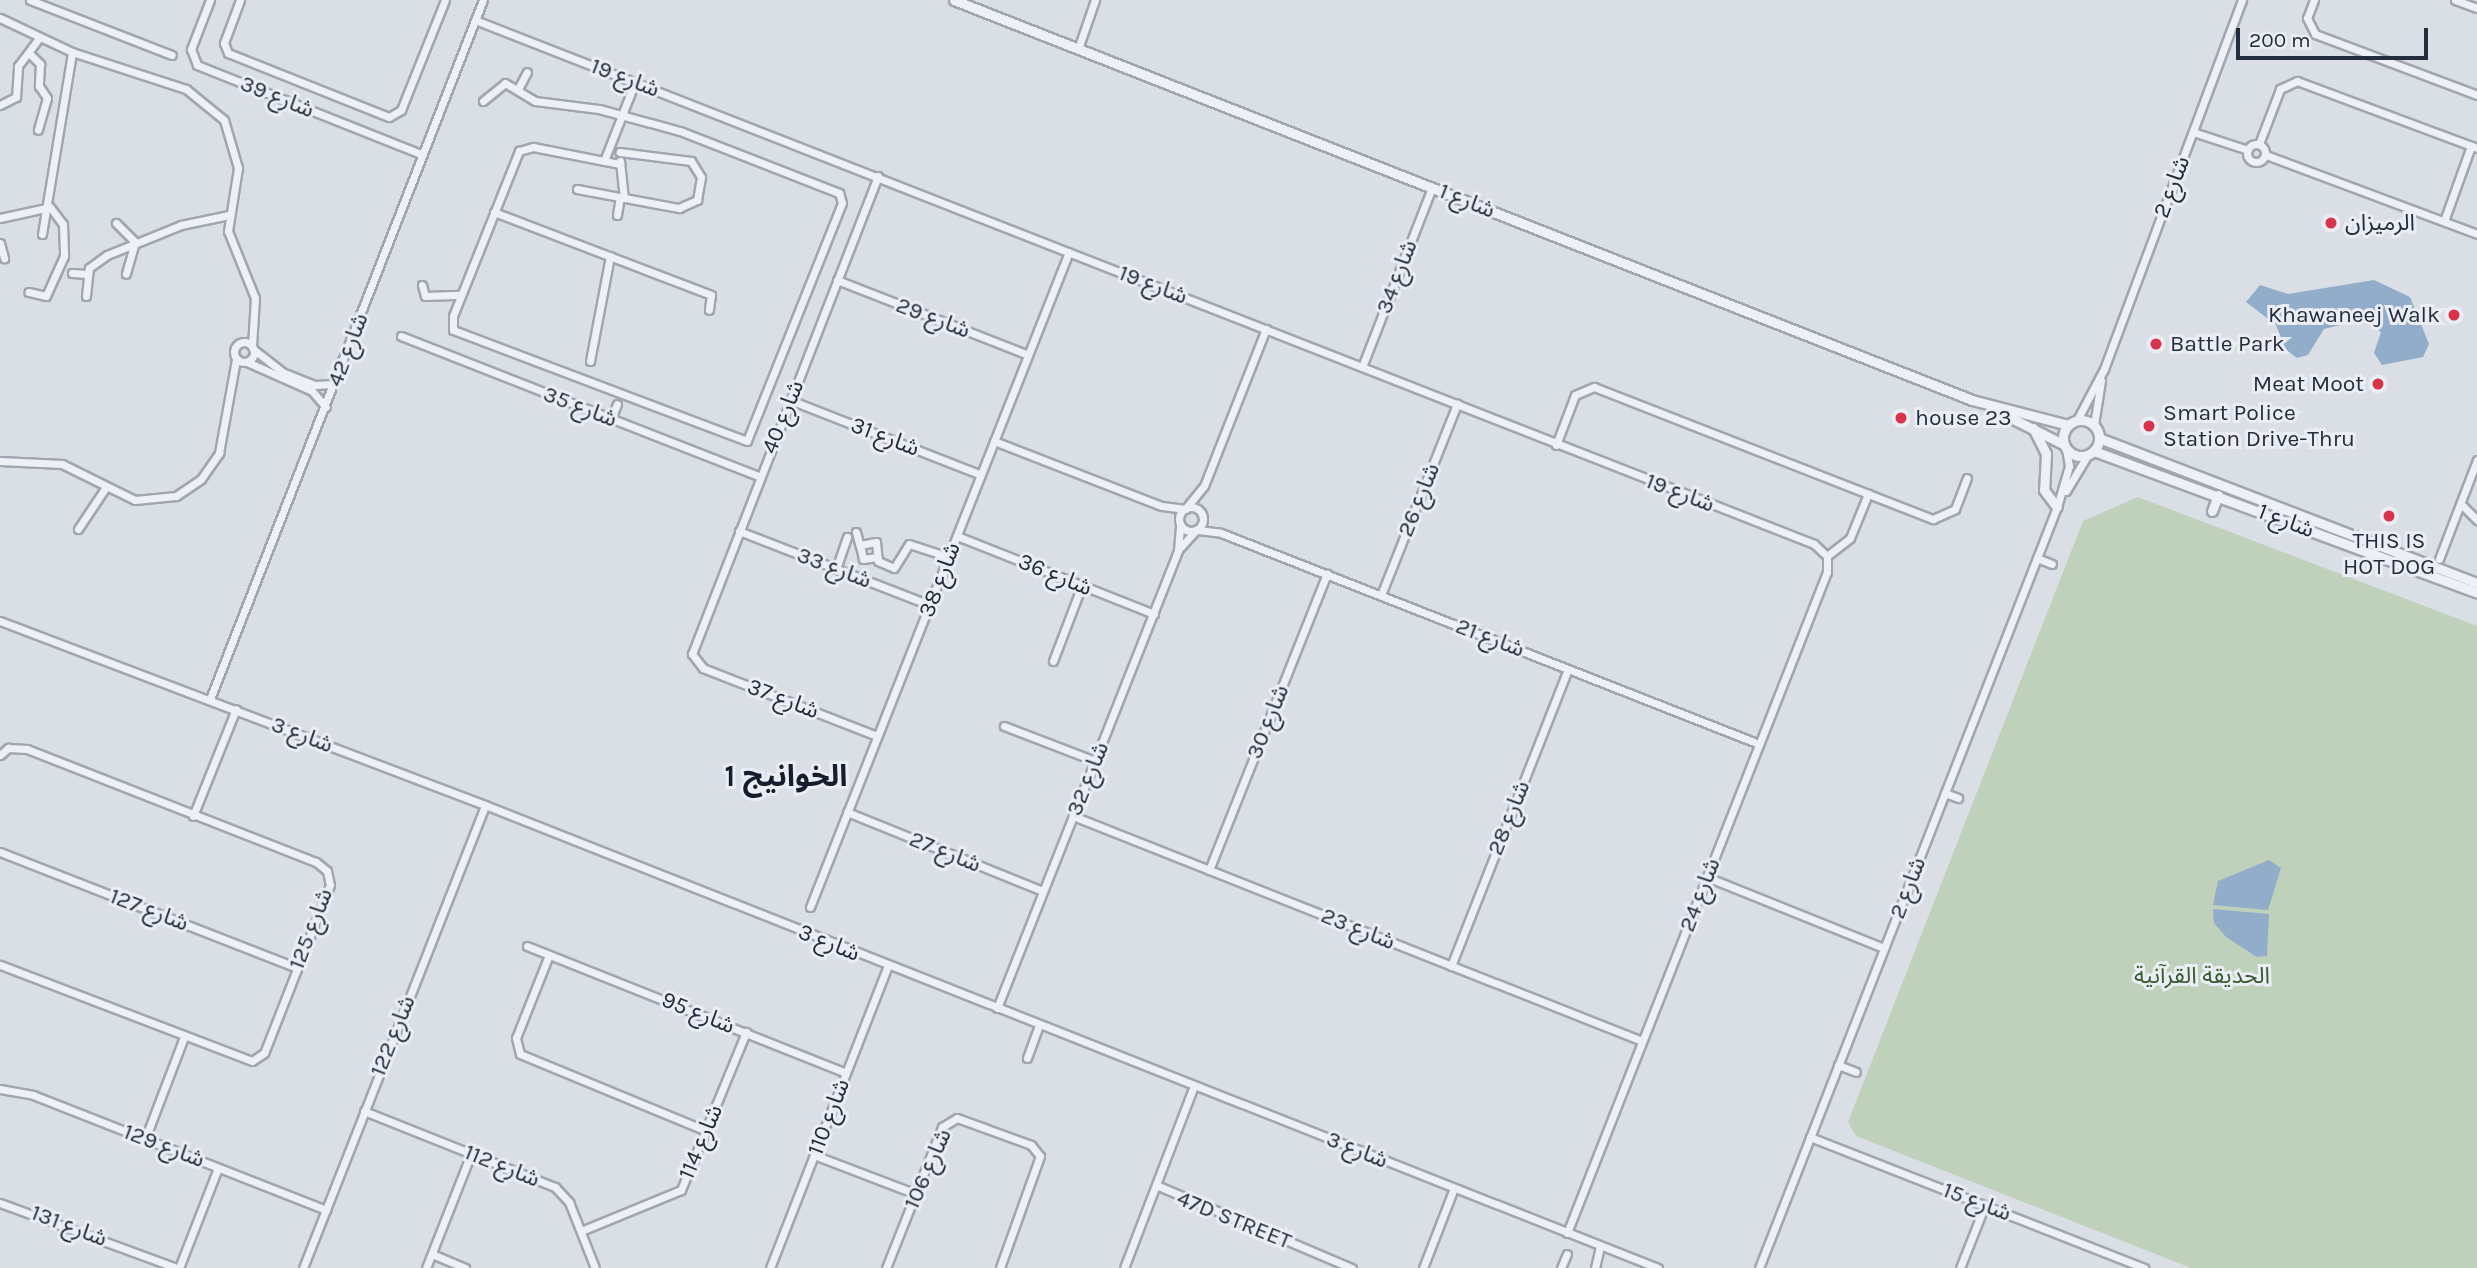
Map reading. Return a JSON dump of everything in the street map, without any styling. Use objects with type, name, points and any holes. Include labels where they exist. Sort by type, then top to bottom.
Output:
[{"type":"street","points":[[30,0],[172,55]]},
{"type":"street","name":"شارع 39","points":[[210,0],[191,49],[197,65],[423,155]]},
{"type":"street","points":[[240,0],[224,43],[228,53],[389,117],[401,110],[445,0]]},
{"type":"street","name":"شارع 42","points":[[210,699],[326,408],[483,0]]},
{"type":"street","name":"شارع 1","points":[[954,0],[1980,403],[2032,427],[2064,447],[2218,495],[2477,593]]},
{"type":"street","points":[[1078,48],[1095,0]]},
{"type":"street","name":"شارع 2","points":[[2073,423],[2102,374],[2242,0]]},
{"type":"street","points":[[2314,0],[2307,18],[2315,34],[2477,95]]},
{"type":"street","points":[[2455,0],[2477,8]]},
{"type":"street","points":[[0,18],[72,52],[186,89],[214,108],[237,155],[229,215],[230,242],[255,298],[253,347],[237,373],[224,439],[201,479],[156,501],[106,487],[47,461],[0,461]]},
{"type":"street","name":"شارع 19","points":[[475,20],[1814,544],[1827,556]]},
{"type":"street","points":[[1,108],[16,97],[19,66],[40,37]]},
{"type":"street","points":[[42,234],[50,207],[72,52]]},
{"type":"street","points":[[29,53],[40,64],[39,86],[47,99],[38,130]]},
{"type":"street","points":[[518,89],[527,72]]},
{"type":"street","points":[[2248,150],[2259,144],[2280,89],[2297,81],[2474,147],[2444,222]]},
{"type":"street","points":[[604,161],[614,143],[620,117],[635,82]]},
{"type":"street","points":[[482,101],[499,83],[518,89],[535,101],[680,131],[833,190],[842,200],[747,441],[618,400],[457,334],[451,321],[494,212],[523,148],[620,164]]},
{"type":"street","points":[[2194,129],[2248,150],[2254,162],[2266,155]]},
{"type":"street","points":[[614,143],[620,152],[622,198],[617,215]]},
{"type":"street","points":[[2259,144],[2266,155],[2477,234]]},
{"type":"street","points":[[578,189],[684,208],[696,200],[701,177],[686,159],[620,152]]},
{"type":"street","name":"شارع 40","points":[[693,658],[738,531],[878,176]]},
{"type":"street","name":"شارع 34","points":[[1362,367],[1432,187]]},
{"type":"street","points":[[0,218],[50,207]]},
{"type":"street","points":[[27,292],[45,297],[64,256],[63,224],[50,207]]},
{"type":"street","points":[[494,212],[711,295],[709,310]]},
{"type":"street","points":[[86,296],[88,274],[99,260],[135,242],[229,215]]},
{"type":"street","points":[[116,223],[135,242]]},
{"type":"street","points":[[126,274],[135,242]]},
{"type":"street","points":[[0,243],[4,258]]},
{"type":"street","name":"شارع 38","points":[[810,906],[1069,253]]},
{"type":"street","points":[[590,361],[610,256]]},
{"type":"street","points":[[72,273],[88,274]]},
{"type":"street","name":"شارع 29","points":[[837,280],[1028,355]]},
{"type":"street","points":[[422,285],[425,296],[461,295]]},
{"type":"street","points":[[252,330],[244,342],[233,350],[242,361],[312,391],[326,408]]},
{"type":"street","points":[[1186,509],[1204,486],[1266,330]]},
{"type":"street","name":"شارع 35","points":[[401,337],[760,477]]},
{"type":"street","points":[[244,342],[282,372],[314,385],[334,384]]},
{"type":"street","name":"شارع 2","points":[[2094,425],[2102,374]]},
{"type":"street","points":[[1556,445],[1575,395],[1594,387],[1868,494],[1941,519],[1955,509],[1967,478]]},
{"type":"street","points":[[611,419],[618,400]]},
{"type":"street","name":"شارع 31","points":[[790,400],[981,475]]},
{"type":"street","name":"شارع 1","points":[[1980,403],[2094,425]]},
{"type":"street","name":"شارع 26","points":[[1381,596],[1457,404]]},
{"type":"street","points":[[2064,447],[2073,423]]},
{"type":"street","points":[[2090,453],[2099,438],[2094,425]]},
{"type":"street","points":[[2032,427],[2046,454],[2044,490],[2057,507]]},
{"type":"street","name":"شارع 1","points":[[2099,438],[2477,583]]},
{"type":"street","points":[[994,441],[1162,506],[1186,509],[1202,515]]},
{"type":"street","name":"شارع 2","points":[[1759,1268],[2057,507],[2069,466],[2064,447]]},
{"type":"street","name":"شارع 2","points":[[2057,507],[2090,453]]},
{"type":"street","points":[[2440,559],[2477,460]]},
{"type":"street","points":[[1196,530],[1202,515],[1204,486]]},
{"type":"street","points":[[78,529],[106,487]]},
{"type":"street","points":[[1827,556],[1850,538],[1868,494]]},
{"type":"street","points":[[2212,510],[2218,495]]},
{"type":"street","points":[[2461,503],[2474,519]]},
{"type":"street","points":[[1162,506],[1180,524]]},
{"type":"street","name":"شارع 32","points":[[997,1008],[1154,614],[1178,550],[1180,524],[1186,509]]},
{"type":"street","name":"شارع 21","points":[[1202,515],[1221,533]]},
{"type":"street","points":[[2454,521],[2474,519]]},
{"type":"street","name":"شارع 21","points":[[1180,524],[1196,530],[1221,533],[1759,744]]},
{"type":"street","name":"شارع 32","points":[[1178,550],[1196,530]]},
{"type":"street","name":"شارع 33","points":[[738,531],[930,605]]},
{"type":"street","points":[[856,532],[866,560],[859,578]]},
{"type":"street","name":"شارع 36","points":[[957,536],[1154,614]]},
{"type":"street","points":[[836,569],[847,537]]},
{"type":"street","points":[[860,547],[876,542],[877,556]]},
{"type":"street","points":[[866,560],[877,556],[897,567],[913,544],[948,557]]},
{"type":"street","name":"شارع 24","points":[[1567,1233],[1828,568],[1827,556]]},
{"type":"street","points":[[2037,558],[2052,564]]},
{"type":"street","name":"شارع 30","points":[[1209,870],[1327,574]]},
{"type":"street","points":[[1054,661],[1082,585]]},
{"type":"street","name":"شارع 3","points":[[0,621],[485,804],[888,966],[1658,1268]]},
{"type":"street","name":"شارع 37","points":[[693,658],[703,668],[877,736]]},
{"type":"street","name":"شارع 28","points":[[1451,966],[1568,669]]},
{"type":"street","points":[[193,816],[236,709]]},
{"type":"street","points":[[1004,726],[1095,761]]},
{"type":"street","name":"شارع 125","points":[[0,755],[8,748],[27,748],[327,871],[330,885],[259,1058],[245,1062],[0,965]]},
{"type":"street","points":[[1945,793],[1958,798]]},
{"type":"street","name":"شارع 122","points":[[303,1268],[485,804]]},
{"type":"street","name":"شارع 27","points":[[847,812],[1043,891]]},
{"type":"street","name":"شارع 23","points":[[1073,816],[1642,1041]]},
{"type":"street","name":"شارع 127","points":[[0,852],[297,968]]},
{"type":"street","points":[[1707,877],[1884,947]]},
{"type":"street","name":"شارع 95","points":[[527,946],[846,1073]]},
{"type":"street","points":[[550,955],[516,1038],[520,1054],[707,1131]]},
{"type":"street","name":"شارع 110","points":[[770,1268],[888,966]]},
{"type":"street","points":[[1027,1058],[1039,1025]]},
{"type":"street","name":"شارع 114","points":[[581,1231],[681,1190],[746,1032]]},
{"type":"street","points":[[145,1139],[184,1037]]},
{"type":"street","points":[[1838,1065],[1856,1072]]},
{"type":"street","points":[[1124,1268],[1194,1086]]},
{"type":"street","name":"شارع 129","points":[[0,1089],[20,1090],[326,1210]]},
{"type":"street","name":"شارع 112","points":[[364,1111],[555,1187],[581,1231],[595,1268]]},
{"type":"street","name":"شارع 106","points":[[886,1268],[916,1194],[951,1120],[963,1118],[1035,1148],[1040,1166],[1000,1268]]},
{"type":"street","name":"شارع 15","points":[[1810,1137],[2144,1268]]},
{"type":"street","points":[[426,1268],[471,1154]]},
{"type":"street","points":[[814,1154],[916,1194]]},
{"type":"street","points":[[178,1268],[218,1168]]},
{"type":"street","name":"47D STREET","points":[[1156,1185],[1352,1268]]},
{"type":"street","points":[[1423,1268],[1454,1188]]},
{"type":"street","name":"شارع 131","points":[[0,1203],[178,1268]]},
{"type":"street","points":[[1961,1268],[1985,1205]]},
{"type":"street","points":[[1595,1268],[1600,1246]]},
{"type":"street","points":[[432,1254],[465,1268]]},
{"type":"street","points":[[1561,1268],[1567,1254]]},
{"type":"green space","name":"الحديقة القرآنية","points":[[2138,497],[2477,626],[2477,1268],[2191,1268],[1856,1136],[1848,1122],[2083,521]]},
{"type":"water","points":[[2374,280],[2410,297],[2429,344],[2423,357],[2382,365],[2374,353],[2381,332],[2365,319],[2324,329],[2308,355],[2297,358],[2286,350],[2276,325],[2246,302],[2260,285],[2288,294]]},
{"type":"water","points":[[2269,860],[2281,868],[2268,910],[2213,905],[2218,881]]},
{"type":"water","points":[[2213,909],[2269,914],[2267,956],[2257,957],[2226,937],[2214,923]]},
{"type":"place","name":"الرميزان","points":[[2331,223]]},
{"type":"place","name":"Khawaneej Walk","points":[[2454,315]]},
{"type":"place","name":"Battle Park","points":[[2156,344]]},
{"type":"place","name":"Meat Moot","points":[[2378,384]]},
{"type":"place","name":"house 23","points":[[1901,418]]},
{"type":"place","name":"Smart Police Station Drive-Thru","points":[[2149,426]]},
{"type":"place","name":"THIS IS HOT DOG","points":[[2389,516]]},
{"type":"district","name":"الخوانيج 1","points":[[786,776]]}]
